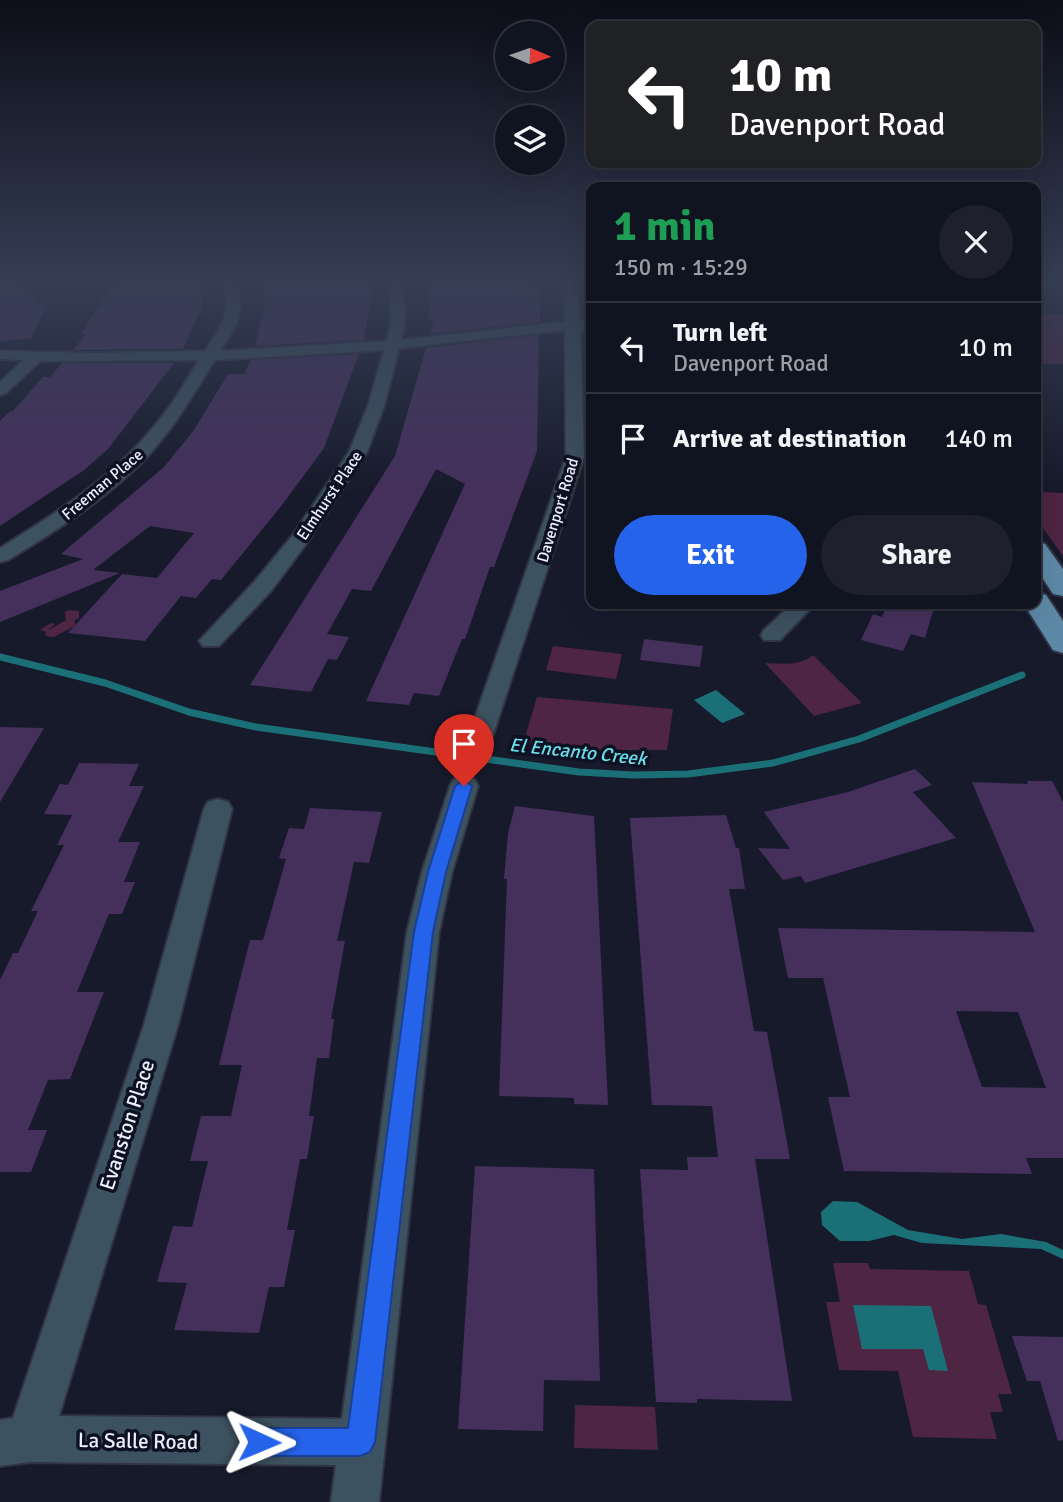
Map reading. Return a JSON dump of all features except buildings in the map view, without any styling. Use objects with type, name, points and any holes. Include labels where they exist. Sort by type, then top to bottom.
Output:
[{"type":"main road","points":[[1041,556],[1063,588]]},
{"type":"main road","points":[[1041,609],[1063,644]]},
{"type":"street","name":"Freeman Place","points":[[1,556],[64,517],[133,461],[163,427],[213,352]]},
{"type":"street","points":[[0,355],[210,357],[279,352]]},
{"type":"street","name":"Elmhurst Place","points":[[211,640],[269,579],[350,467],[370,424],[392,352]]},
{"type":"street","name":"Davenport Road","points":[[484,729],[575,457],[581,352]]},
{"type":"street","points":[[0,390],[36,357]]},
{"type":"street","points":[[772,635],[799,609]]},
{"type":"street","points":[[355,1502],[360,1442],[423,932],[437,872],[464,786]]},
{"type":"street","name":"Evanston Place","points":[[15,1441],[46,1380],[172,988],[201,884],[218,809]]},
{"type":"street","name":"La Salle Road","points":[[15,1441],[360,1442]]},
{"type":"shaded area","points":[[1041,352],[1063,352],[1063,364],[1041,364]]},
{"type":"shaded area","points":[[1041,491],[1063,493],[1063,556],[1041,525]]},
{"type":"shaded area","points":[[79,611],[75,626],[54,637],[45,636],[46,632],[40,630],[51,623],[55,624],[47,631],[66,620],[65,612]]},
{"type":"shaded area","points":[[553,646],[622,654],[616,679],[546,670]]},
{"type":"shaded area","points":[[813,655],[862,703],[814,716],[765,663],[797,663]]},
{"type":"shaded area","points":[[716,690],[745,714],[722,723],[694,700]]},
{"type":"shaded area","points":[[537,697],[673,709],[667,750],[590,750],[523,744]]},
{"type":"shaded area","points":[[833,1201],[857,1202],[908,1230],[962,1239],[1001,1234],[1046,1242],[1063,1250],[1063,1259],[1041,1249],[922,1243],[894,1235],[869,1241],[840,1241],[822,1225],[821,1212]]},
{"type":"shaded area","points":[[833,1263],[868,1263],[870,1269],[969,1271],[978,1304],[986,1305],[1012,1394],[998,1394],[1003,1412],[990,1412],[997,1439],[913,1437],[898,1371],[839,1370],[826,1302],[840,1302]]},
{"type":"shaded area","points":[[853,1305],[931,1306],[948,1371],[929,1370],[923,1349],[862,1349]]},
{"type":"shaded area","points":[[575,1405],[655,1407],[658,1450],[574,1448]]},
{"type":"waterway","name":"El Encanto Creek","points":[[0,657],[105,683],[189,712],[256,727],[579,772],[634,775],[688,774],[773,763],[859,739],[1022,675]]},
{"type":"route","points":[[259,1442],[360,1442],[423,932],[437,872],[464,786]]}]
